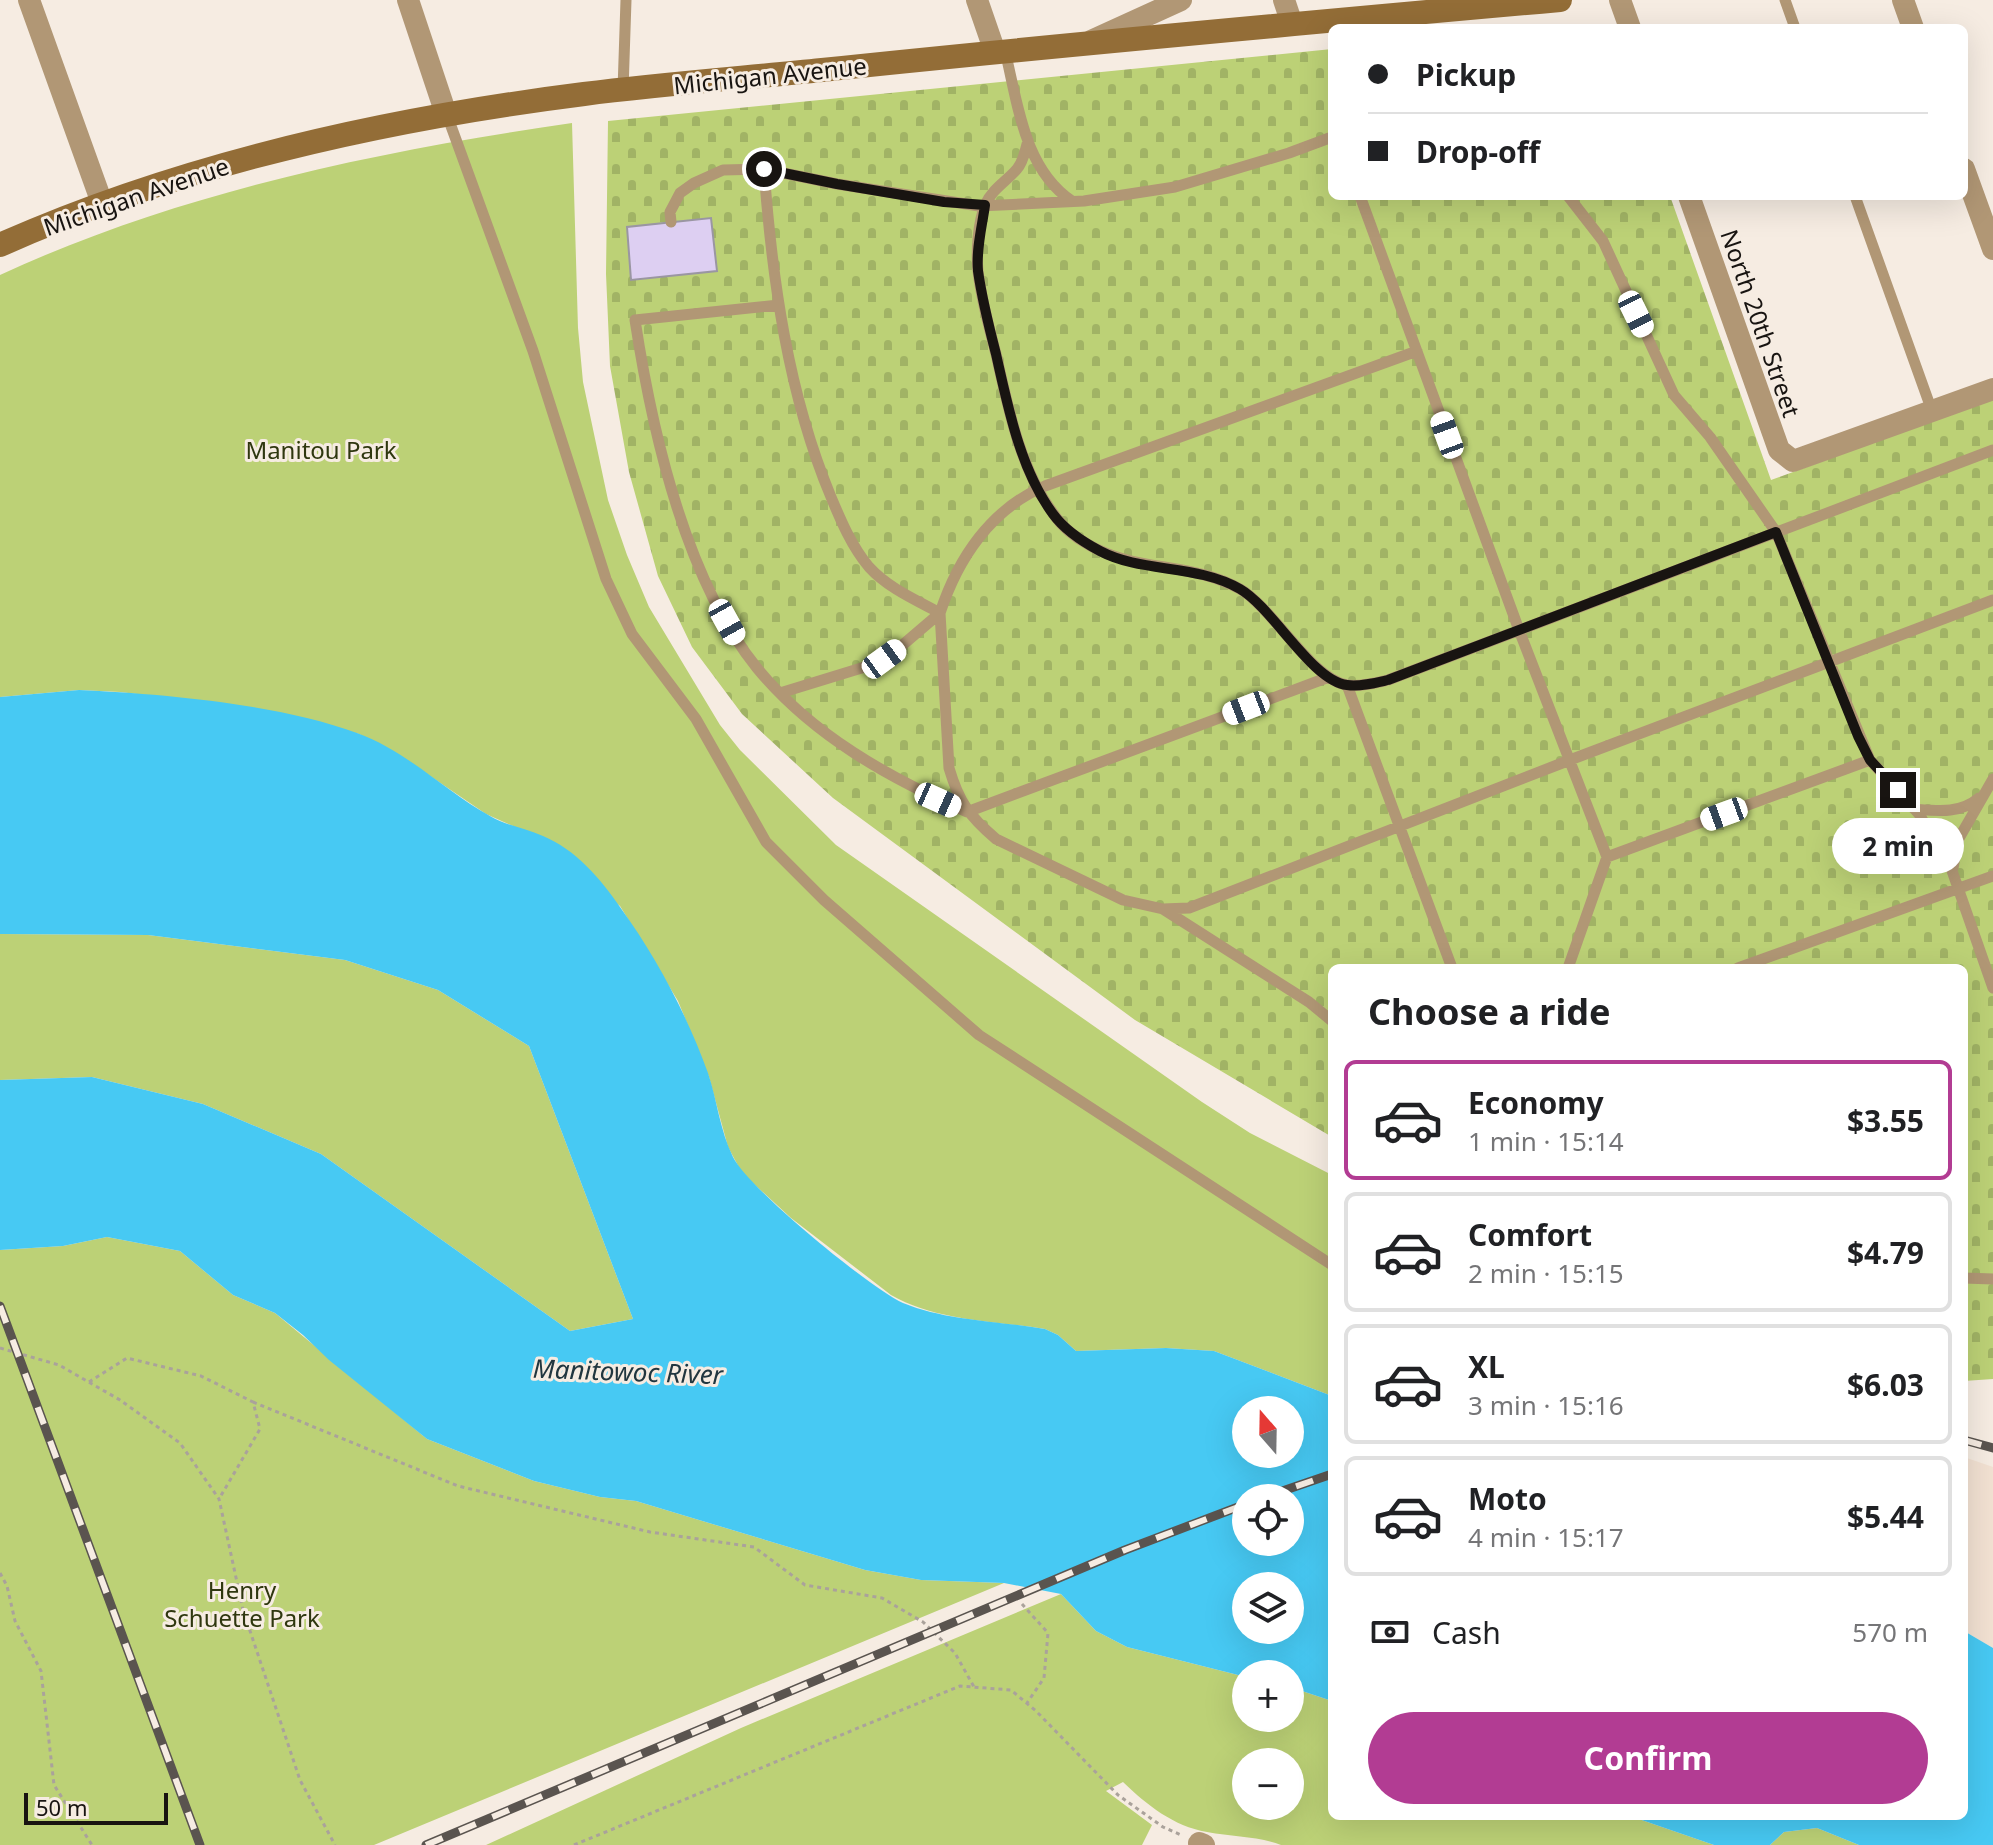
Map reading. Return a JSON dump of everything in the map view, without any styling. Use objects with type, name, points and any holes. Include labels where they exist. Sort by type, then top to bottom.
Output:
[{"type":"street","points":[[29,0],[102,203]]},
{"type":"street","points":[[408,0],[446,114]]},
{"type":"street","points":[[977,0],[1000,51]]},
{"type":"street","points":[[1086,43],[1181,0]]},
{"type":"street","points":[[1284,0],[1292,24]]},
{"type":"street","name":"Michigan Avenue","points":[[0,245],[102,203],[244,160],[446,114],[623,91],[1000,51],[1560,0]]},
{"type":"street","points":[[1620,0],[1629,24]]},
{"type":"street","points":[[1903,0],[1912,24]]},
{"type":"street","points":[[1968,180],[1993,249]]},
{"type":"street","name":"North 20th Street","points":[[1690,200],[1779,450],[1793,461],[1932,411]]},
{"type":"street","points":[[1932,411],[1993,389]]},
{"type":"lane","points":[[623,91],[626,0]]},
{"type":"lane","points":[[1785,0],[1794,24]]},
{"type":"lane","points":[[1000,51],[1028,141],[1044,176],[1057,191],[1072,201]]},
{"type":"lane","points":[[446,114],[533,351],[606,579],[632,634],[696,719],[766,842],[824,900],[979,1035],[1328,1262]]},
{"type":"lane","points":[[671,222],[673,203],[680,193],[723,170],[764,169],[944,202],[985,205],[1072,201],[1175,187],[1328,138]]},
{"type":"lane","points":[[1028,141],[1017,168],[985,205],[979,244],[981,284],[1017,437],[1038,489],[1054,515],[1069,530],[1104,554],[1212,577],[1241,589],[1329,677],[1347,685],[1388,680],[1993,450]]},
{"type":"lane","points":[[764,169],[769,243],[779,305],[809,433],[823,478],[854,545],[867,565],[883,581],[940,613]]},
{"type":"lane","points":[[1361,200],[1519,630],[1607,857],[1569,964]]},
{"type":"lane","points":[[1571,200],[1603,241],[1674,395],[1710,437],[1776,532],[1870,760],[1914,809],[1939,844],[1952,871],[1993,988]]},
{"type":"lane","points":[[1856,200],[1932,411]]},
{"type":"lane","points":[[779,305],[635,320],[654,416],[679,511],[699,567],[738,640],[757,668],[819,728],[859,756],[904,783],[967,812],[1329,677]]},
{"type":"lane","points":[[1417,351],[1038,489],[1012,502],[982,534],[956,574],[940,613],[949,768],[956,792],[967,812],[996,839],[1123,900],[1163,909],[1189,908],[1993,600]]},
{"type":"lane","points":[[780,693],[884,659],[940,613]]},
{"type":"lane","points":[[1347,685],[1450,964]]},
{"type":"lane","points":[[1607,857],[1870,760]]},
{"type":"lane","points":[[1952,871],[1958,840],[1993,779]]},
{"type":"lane","points":[[1914,809],[1961,809],[1983,795]]},
{"type":"lane","points":[[1749,964],[1993,876]]},
{"type":"lane","points":[[1163,909],[1309,1002],[1328,1018]]},
{"type":"lane","points":[[1968,1278],[1993,1279]]},
{"type":"path","points":[[0,1348],[59,1365],[120,1400],[180,1443],[219,1499],[243,1610],[300,1780],[335,1845]]},
{"type":"path","points":[[0,1354],[6,1350]]},
{"type":"path","points":[[89,1382],[127,1358],[201,1376],[253,1402],[458,1486],[650,1532],[754,1547],[805,1585],[882,1598],[923,1622],[955,1653],[974,1687]]},
{"type":"path","points":[[219,1499],[260,1429],[253,1402]]},
{"type":"path","points":[[0,1573],[7,1586],[15,1621],[41,1671],[54,1785],[92,1845]]},
{"type":"path","points":[[1022,1604],[1048,1633],[1044,1678],[1027,1703]]},
{"type":"path","points":[[574,1845],[960,1686],[1011,1690],[1118,1795],[1163,1827],[1202,1844]]},
{"type":"shaded area","points":[[1968,1458],[1993,1467],[1993,1648],[1968,1633]]},
{"type":"green space","points":[[1328,49],[1328,200],[1671,200],[1771,480],[1993,399],[1993,1379],[1968,1381],[1968,964],[1328,964],[1328,1135],[1135,1020],[833,798],[742,714],[692,647],[658,576],[629,472],[610,366],[606,274],[608,121]]},
{"type":"green space","name":"Manitou Park","points":[[572,123],[578,328],[583,382],[608,500],[649,607],[720,725],[740,750],[836,845],[1202,1102],[1250,1133],[1328,1173],[1328,1394],[1214,1351],[1166,1348],[1076,1351],[1058,1335],[1045,1329],[946,1315],[908,1304],[891,1295],[791,1218],[742,1173],[728,1147],[709,1077],[678,1001],[620,906],[522,830],[486,814],[408,761],[359,734],[255,708],[120,692],[79,690],[0,697],[0,275],[138,220],[208,198],[280,178],[499,134]]},
{"type":"green space","points":[[0,934],[148,935],[345,960],[438,990],[529,1046],[633,1319],[570,1331],[321,1154],[203,1104],[92,1077],[0,1080]]},
{"type":"green space","name":"Henry Schuette Park","points":[[107,1237],[180,1251],[233,1295],[275,1313],[427,1439],[534,1481],[600,1497],[636,1501],[865,1570],[921,1580],[1004,1583],[374,1845],[0,1845],[0,1250],[63,1246]]},
{"type":"green space","points":[[1061,1594],[1096,1631],[1127,1647],[1232,1673],[1232,1732],[1304,1732],[1304,1692],[1328,1700],[1328,1820],[1642,1820],[1714,1845],[1281,1845],[1183,1825],[1151,1806],[1123,1782],[1106,1791],[1152,1825],[1142,1845],[486,1845],[741,1728]]},
{"type":"green space","points":[[1817,1828],[1859,1845],[1770,1845],[1784,1832]]},
{"type":"water","name":"Manitowoc River","points":[[79,690],[147,694],[257,708],[326,723],[393,750],[490,816],[536,833],[566,849],[613,896],[659,967],[691,1030],[708,1073],[725,1137],[743,1172],[785,1213],[887,1294],[903,1303],[937,1314],[1045,1329],[1058,1335],[1076,1351],[1166,1348],[1214,1351],[1328,1394],[1328,1700],[1304,1692],[1304,1660],[1232,1660],[1232,1673],[1127,1647],[1096,1631],[1061,1594],[1004,1583],[921,1580],[865,1570],[636,1501],[600,1497],[534,1481],[427,1439],[275,1313],[233,1295],[180,1251],[107,1237],[63,1246],[0,1250],[0,1080],[92,1077],[203,1104],[321,1154],[570,1331],[633,1319],[529,1046],[438,990],[345,960],[148,935],[0,934],[0,697]]},
{"type":"water","points":[[1968,1633],[1993,1648],[1993,1845],[1859,1845],[1817,1828],[1784,1832],[1770,1845],[1714,1845],[1642,1820],[1968,1820]]},
{"type":"building","points":[[711,218],[717,271],[631,280],[627,227]]},
{"type":"railway","points":[[0,1306],[200,1845]]},
{"type":"railway","points":[[1968,1441],[1993,1448]]},
{"type":"railway","points":[[1303,1484],[1328,1475]]},
{"type":"railway","points":[[426,1845],[1125,1550],[1232,1509]]},
{"type":"route","points":[[764,169],[944,202],[985,205],[978,270],[989,326],[1017,437],[1038,489],[1054,515],[1086,544],[1104,554],[1174,567],[1241,589],[1262,607],[1323,673],[1339,683],[1358,686],[1388,680],[1776,532],[1858,736],[1870,760],[1898,790]]}]
